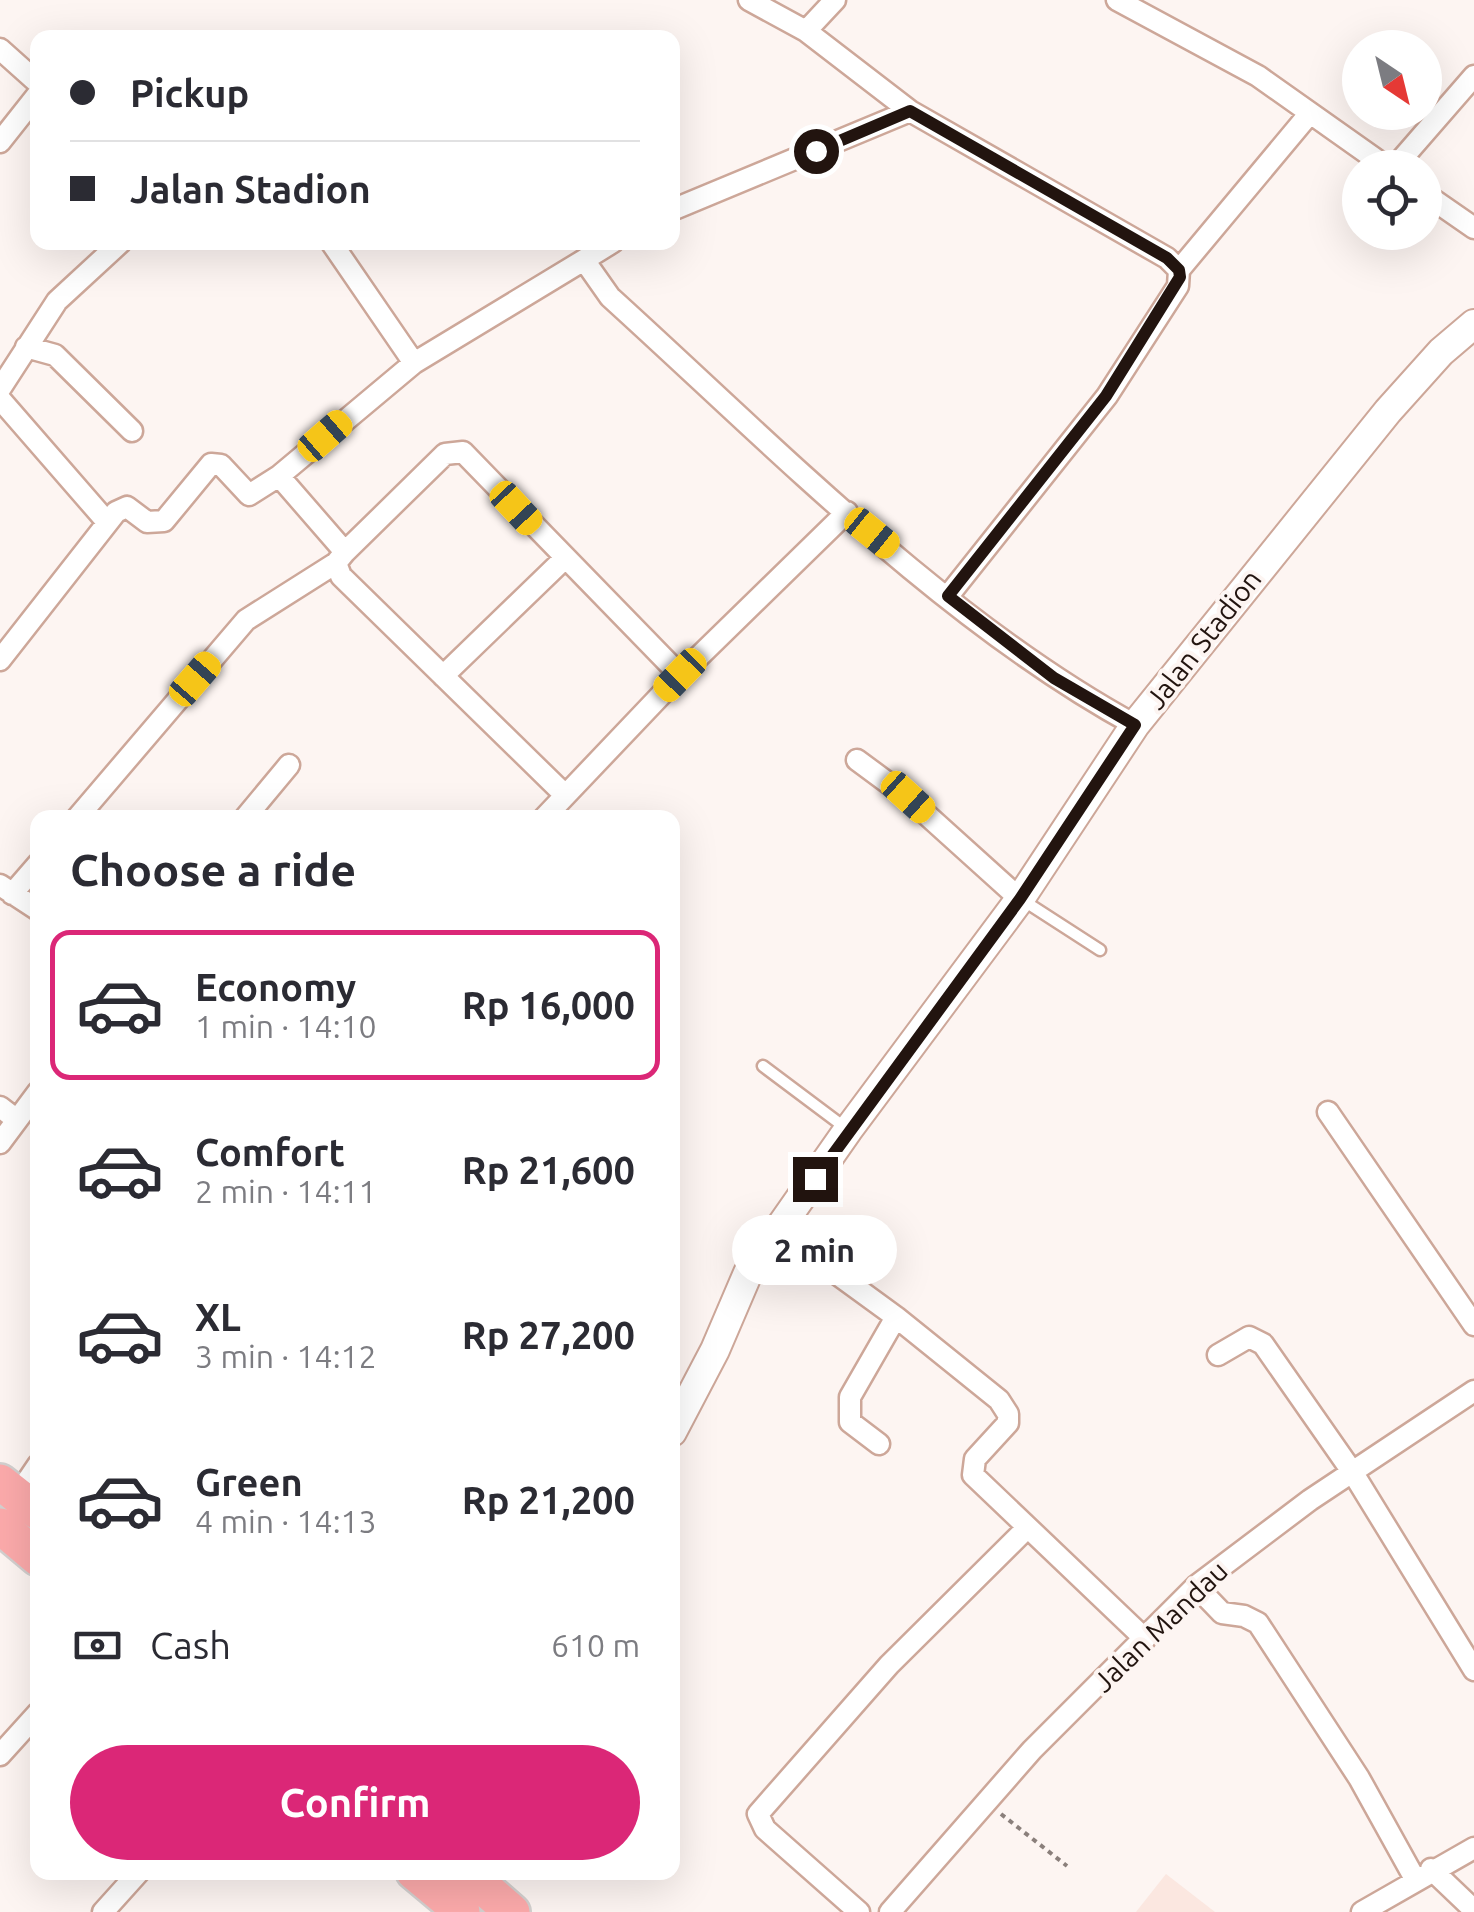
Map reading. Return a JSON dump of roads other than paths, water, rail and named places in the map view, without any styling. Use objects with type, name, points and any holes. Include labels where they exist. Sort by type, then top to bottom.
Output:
[{"type":"highway","points":[[14,1504],[30,1540]]},
{"type":"highway","points":[[424,1880],[462,1912]]},
{"type":"highway","points":[[475,1880],[512,1912]]},
{"type":"street","points":[[749,0],[806,32],[910,111],[1167,258],[1179,270]]},
{"type":"street","points":[[806,32],[834,0]]},
{"type":"street","points":[[1118,0],[1258,76],[1365,150]]},
{"type":"street","points":[[0,48],[30,76]]},
{"type":"street","points":[[1407,150],[1474,76]]},
{"type":"street","points":[[0,142],[30,104]]},
{"type":"street","points":[[680,207],[910,111]]},
{"type":"street","points":[[948,596],[1106,396],[1178,286],[1179,270],[1310,112]]},
{"type":"street","points":[[1442,206],[1474,228]]},
{"type":"street","points":[[0,389],[6,360],[26,347],[57,301],[112,250]]},
{"type":"street","points":[[336,250],[414,363]]},
{"type":"street","points":[[0,660],[107,522],[124,507],[153,524],[164,521],[210,464],[220,465],[250,496],[414,363],[600,250]]},
{"type":"street","points":[[584,260],[610,297],[847,512],[1008,645],[1078,694],[1135,725]]},
{"type":"street","name":"Jalan Stadion","points":[[680,1416],[740,1288],[848,1130],[1020,899],[1135,725],[1388,411],[1441,352],[1474,324]]},
{"type":"street","points":[[26,347],[55,355],[67,364],[132,431]]},
{"type":"street","points":[[0,399],[107,522]]},
{"type":"street","points":[[84,810],[246,620],[340,557],[445,454],[457,450],[468,456],[680,675]]},
{"type":"street","points":[[278,476],[340,557],[341,576],[564,794]]},
{"type":"street","points":[[551,810],[680,675],[847,512]]},
{"type":"street","points":[[443,676],[564,559]]},
{"type":"street","points":[[858,760],[908,797],[1020,899]]},
{"type":"street","points":[[252,810],[290,765]]},
{"type":"street","points":[[30,870],[6,889],[30,905]]},
{"type":"street","points":[[0,1142],[8,1114],[30,1098]]},
{"type":"street","points":[[1328,1112],[1474,1324]]},
{"type":"street","points":[[778,1231],[896,1317],[1004,1406],[1008,1423],[975,1459],[971,1470],[1026,1529],[1145,1640]]},
{"type":"street","points":[[880,1444],[850,1422],[848,1404],[896,1317]]},
{"type":"street","points":[[1218,1355],[1245,1338],[1258,1339],[1353,1474],[1474,1670]]},
{"type":"street","name":"Jalan Mandau","points":[[890,1912],[1032,1750],[1196,1586],[1310,1500],[1474,1391]]},
{"type":"street","points":[[14,1504],[30,1477]]},
{"type":"street","points":[[859,1912],[765,1829],[758,1814],[889,1665],[1026,1529]]},
{"type":"street","points":[[1196,1586],[1222,1612],[1258,1623],[1423,1874],[1474,1910]]},
{"type":"street","points":[[0,1755],[30,1722]]},
{"type":"street","points":[[1372,1910],[1423,1874],[1474,1848]]},
{"type":"street","points":[[104,1912],[132,1880]]},
{"type":"lane","points":[[1020,899],[1100,950]]},
{"type":"lane","points":[[763,1066],[848,1130]]}]
